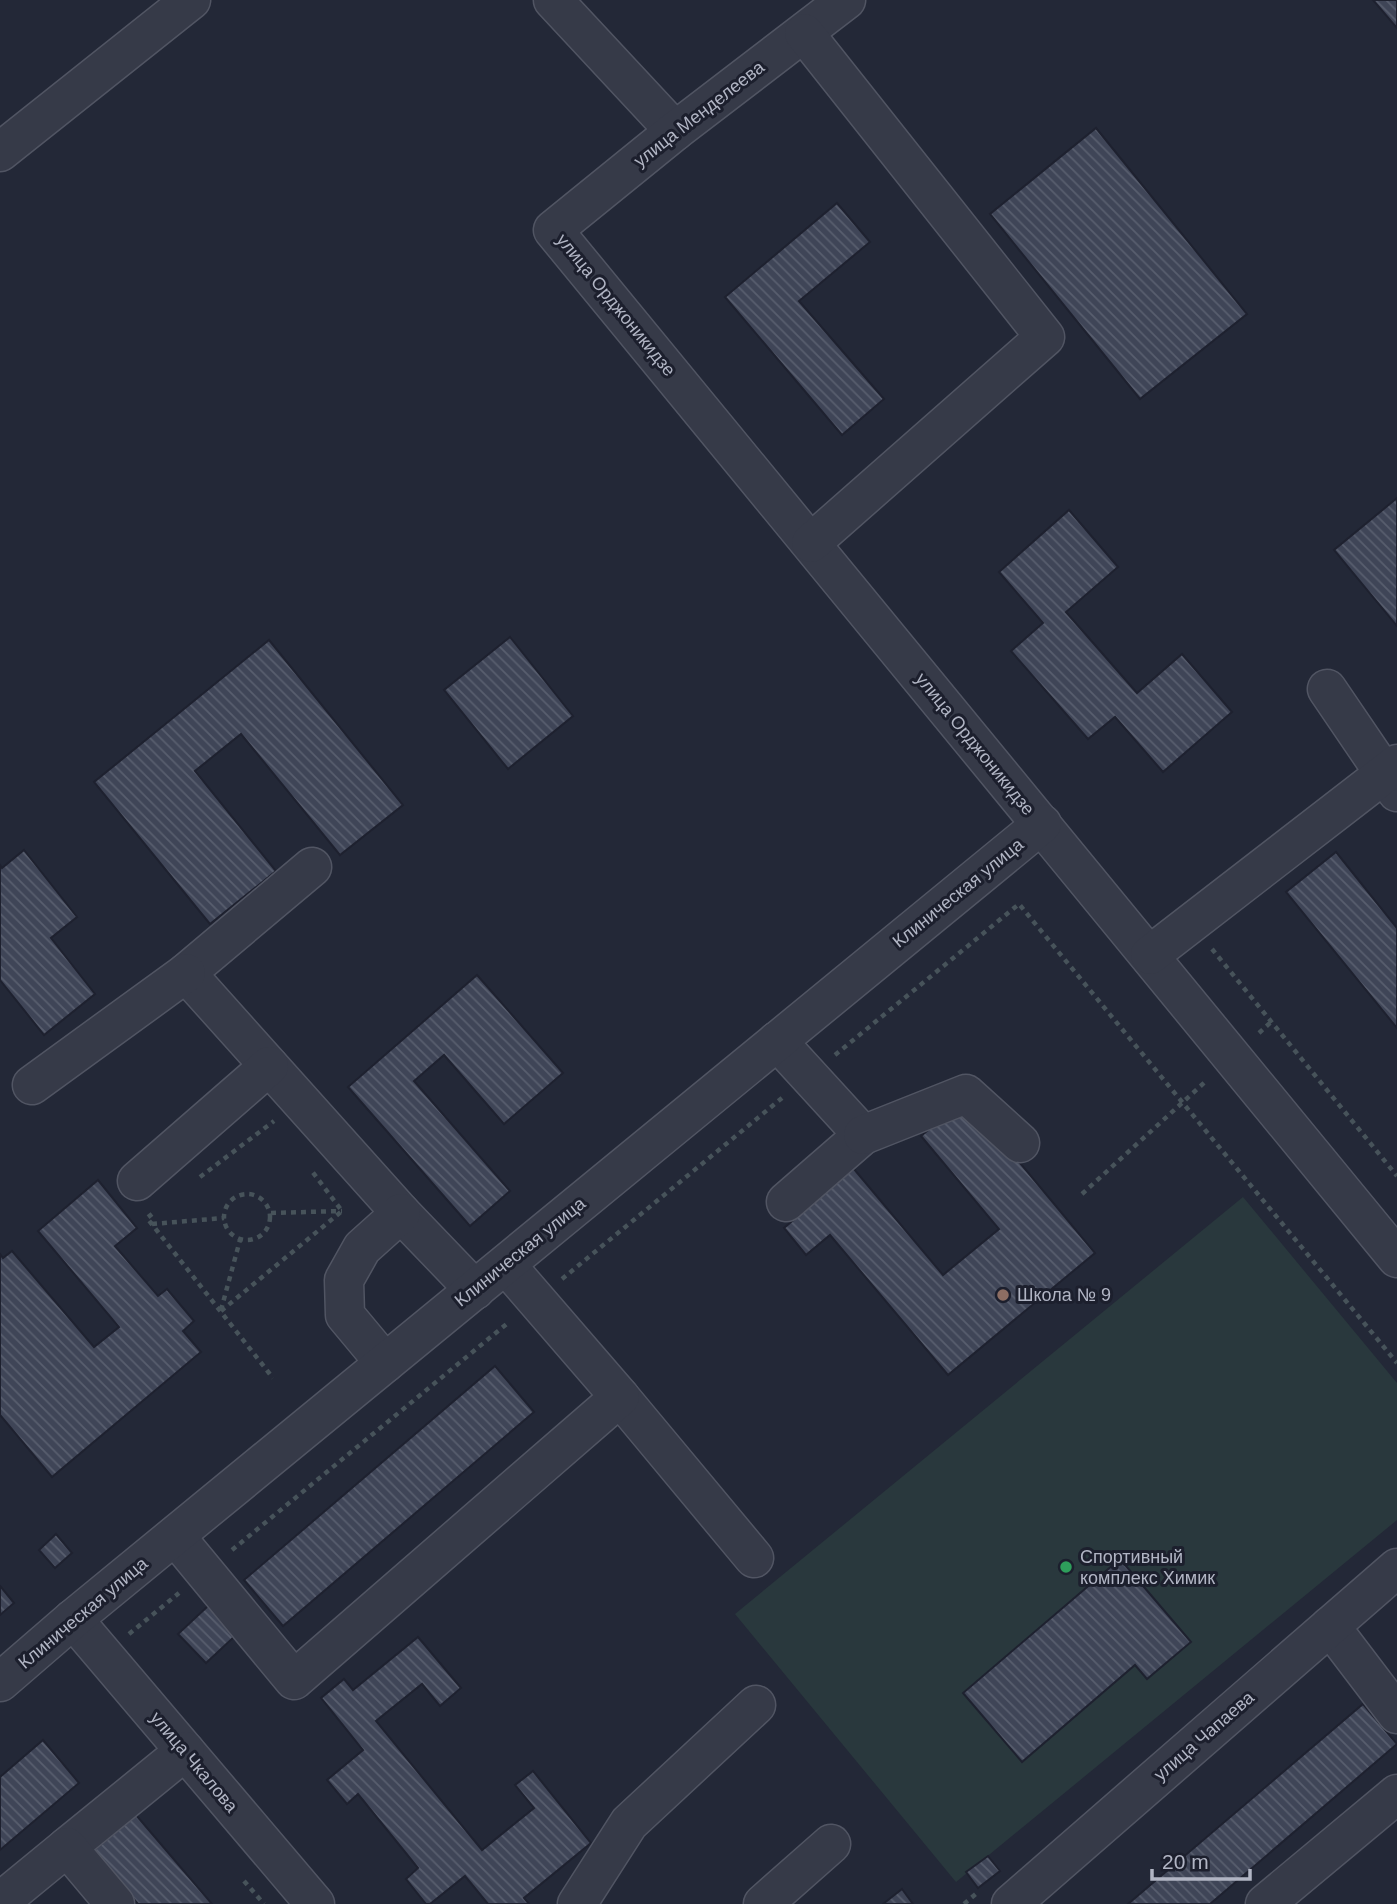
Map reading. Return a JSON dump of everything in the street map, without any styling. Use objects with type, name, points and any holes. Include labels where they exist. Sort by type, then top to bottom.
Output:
[{"type":"street","points":[[0,152],[191,0]]},
{"type":"street","points":[[553,0],[675,131]]},
{"type":"street","name":"улица Менделеева","points":[[553,230],[675,131],[846,0]]},
{"type":"street","points":[[804,33],[1045,337],[811,544]]},
{"type":"street","name":"улица Орджоникидзе","points":[[553,230],[1397,1258]]},
{"type":"street","points":[[1150,955],[1393,777],[1327,689]]},
{"type":"street","name":"Клиническая улица","points":[[0,1682],[73,1619],[1042,824]]},
{"type":"street","points":[[32,1085],[186,973],[312,867]]},
{"type":"street","points":[[186,973],[401,1213],[475,1290]]},
{"type":"street","points":[[777,1041],[863,1135]]},
{"type":"street","points":[[147,1195],[269,1066]]},
{"type":"street","points":[[786,1202],[863,1135],[966,1094],[1020,1143]]},
{"type":"street","points":[[386,1363],[345,1315],[344,1280],[362,1248],[401,1213]]},
{"type":"street","points":[[506,1265],[754,1558]]},
{"type":"street","points":[[175,1536],[294,1680],[620,1397]]},
{"type":"street","name":"улица Чапаева","points":[[1011,1904],[1397,1567]]},
{"type":"street","name":"улица Чкалова","points":[[73,1619],[315,1904]]},
{"type":"street","points":[[1330,1626],[1385,1672],[1397,1714]]},
{"type":"street","points":[[577,1904],[629,1823],[756,1705]]},
{"type":"street","points":[[0,1902],[186,1751]]},
{"type":"street","points":[[1265,1904],[1397,1794]]},
{"type":"street","points":[[763,1904],[831,1844]]},
{"type":"street","points":[[66,1847],[115,1904]]},
{"type":"path","points":[[104,1655],[1019,904],[1397,1363]]},
{"type":"path","points":[[1191,923],[1397,1176]]},
{"type":"path","points":[[1082,1194],[1271,1022]]},
{"type":"path","points":[[189,1185],[273,1121],[281,1131]]},
{"type":"path","points":[[304,1161],[342,1211]]},
{"type":"path","points":[[244,1193],[256,1195],[266,1202],[271,1213],[270,1225],[263,1235],[252,1240],[240,1240],[229,1231],[223,1218],[226,1206],[234,1197],[244,1193]]},
{"type":"path","points":[[147,1195],[148,1218],[273,1378]]},
{"type":"path","points":[[271,1213],[342,1211]]},
{"type":"path","points":[[221,1311],[342,1211]]},
{"type":"path","points":[[152,1223],[223,1218]]},
{"type":"path","points":[[221,1311],[240,1240]]},
{"type":"path","points":[[237,1872],[264,1904]]},
{"type":"shaded area","name":"Спортивный комплекс Химик","points":[[1243,1197],[1397,1383],[1397,1520],[956,1882],[735,1614]]},
{"type":"building","points":[[1373,0],[1397,0],[1397,28]]},
{"type":"building","points":[[1096,128],[1247,314],[1140,399],[990,214]]},
{"type":"building","points":[[837,203],[870,242],[799,301],[884,399],[842,435],[725,297]]},
{"type":"building","points":[[1397,498],[1397,626],[1334,550]]},
{"type":"building","points":[[1069,510],[1118,567],[1066,612],[1137,693],[1182,654],[1232,712],[1163,772],[1115,717],[1088,739],[1011,651],[1043,623],[999,572]]},
{"type":"building","points":[[510,637],[573,716],[508,769],[444,690]]},
{"type":"building","points":[[269,640],[403,805],[340,855],[241,734],[195,771],[276,871],[210,924],[94,782]]},
{"type":"building","points":[[24,850],[77,917],[51,938],[95,994],[44,1035],[0,980],[0,865],[2,868]]},
{"type":"building","points":[[1336,852],[1397,928],[1397,1028],[1286,892]]},
{"type":"building","points":[[477,975],[563,1073],[504,1124],[444,1055],[414,1081],[510,1191],[470,1226],[348,1087]]},
{"type":"building","points":[[966,1098],[1095,1253],[948,1375],[830,1235],[806,1255],[784,1228],[811,1205],[843,1156],[943,1275],[999,1229],[921,1136]]},
{"type":"building","points":[[98,1180],[137,1228],[115,1246],[158,1296],[167,1289],[194,1321],[183,1331],[201,1352],[52,1477],[0,1415],[0,1254],[3,1258],[12,1251],[94,1347],[119,1327],[38,1231]]},
{"type":"building","points":[[495,1366],[534,1412],[283,1626],[244,1580]]},
{"type":"building","points":[[56,1534],[72,1553],[55,1568],[39,1550]]},
{"type":"building","points":[[1120,1559],[1191,1642],[1147,1679],[1135,1665],[1022,1762],[963,1693]]},
{"type":"building","points":[[0,1586],[14,1603],[0,1615]]},
{"type":"building","points":[[208,1606],[235,1636],[206,1663],[178,1634]]},
{"type":"building","points":[[418,1637],[461,1688],[440,1706],[422,1684],[376,1721],[482,1850],[534,1808],[515,1785],[533,1771],[591,1843],[524,1898],[529,1904],[488,1904],[465,1876],[430,1904],[426,1904],[406,1879],[418,1868],[358,1794],[347,1804],[327,1780],[363,1750],[321,1698],[344,1679],[353,1690]]},
{"type":"building","points":[[1363,1704],[1397,1744],[1210,1904],[1128,1904]]},
{"type":"building","points":[[43,1740],[79,1783],[0,1850],[0,1777]]},
{"type":"building","points":[[136,1815],[212,1904],[138,1904],[124,1888],[93,1851]]},
{"type":"building","points":[[988,1856],[1000,1871],[978,1888],[966,1872]]},
{"type":"building","points":[[902,1889],[913,1904],[883,1904]]},
{"type":"place","name":"Школа № 9","points":[[1003,1295]]},
{"type":"place","name":"Спортивный комплекс Химик","points":[[1066,1567]]}]
